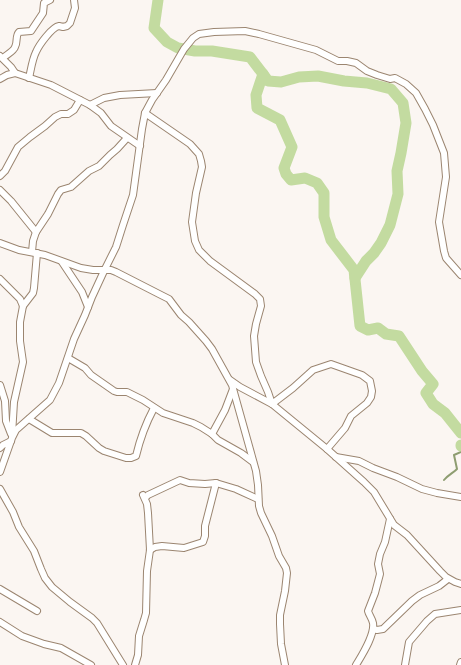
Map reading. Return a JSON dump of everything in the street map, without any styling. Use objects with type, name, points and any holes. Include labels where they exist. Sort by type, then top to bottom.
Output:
[{"type":"street","points":[[50,0],[44,4],[42,13],[30,32],[19,32],[17,34],[16,46],[13,50],[1,57],[15,73],[51,85],[90,105],[101,113],[111,126],[140,146]]},
{"type":"street","points":[[29,78],[35,53],[41,44],[54,27],[63,27],[70,23],[76,8],[74,0]]},
{"type":"street","points":[[0,472],[11,439],[16,430],[50,400],[59,383],[74,339],[116,247],[133,195],[145,113],[184,49],[193,38],[199,34],[214,32],[245,32],[259,34],[316,50],[338,61],[356,63],[367,71],[377,75],[390,79],[395,78],[406,84],[416,93],[433,125],[444,153],[446,177],[439,222],[446,258],[461,275]]},
{"type":"street","points":[[0,79],[15,73]]},
{"type":"street","points":[[90,105],[104,98],[120,95],[157,93]]},
{"type":"street","points":[[0,176],[5,171],[18,148],[55,117],[61,114],[68,114],[74,110],[80,100]]},
{"type":"street","points":[[145,113],[190,144],[199,154],[202,167],[192,222],[195,241],[199,250],[210,261],[260,299],[254,336],[256,362],[272,404]]},
{"type":"street","points":[[0,448],[11,439],[14,402],[23,362],[20,341],[20,322],[23,306],[33,292],[34,288],[34,241],[36,232],[61,190],[71,187],[89,171],[99,166],[128,138]]},
{"type":"street","points":[[0,190],[36,232]]},
{"type":"street","points":[[0,243],[19,250],[53,258],[81,268],[104,271],[111,270],[116,272],[168,300],[212,349],[233,389],[256,471],[258,499],[261,513],[286,568],[286,591],[280,616],[281,644],[285,665]]},
{"type":"street","points":[[62,262],[79,287],[88,307]]},
{"type":"street","points":[[0,279],[20,299],[23,306]]},
{"type":"street","points":[[68,358],[86,368],[92,375],[114,391],[127,392],[163,413],[193,423],[253,462]]},
{"type":"street","points":[[272,404],[313,370],[331,364],[362,375],[370,380],[372,391],[371,397],[367,403],[351,416],[345,428],[327,449]]},
{"type":"street","points":[[229,380],[272,404],[335,456],[374,492],[390,519],[398,529],[407,535],[448,579],[461,584]]},
{"type":"street","points":[[0,385],[5,401],[3,421],[11,439]]},
{"type":"street","points":[[212,434],[225,410],[233,389]]},
{"type":"street","points":[[29,419],[52,433],[80,433],[104,451],[131,458],[136,456],[144,429],[154,408]]},
{"type":"street","points":[[335,456],[359,461],[422,489],[461,497]]},
{"type":"street","points":[[135,665],[138,655],[139,636],[146,613],[147,571],[150,550],[147,504],[144,497],[178,481],[205,484],[216,483],[236,489],[258,499]]},
{"type":"street","points":[[150,550],[155,547],[162,546],[184,548],[203,542],[216,483]]},
{"type":"street","points":[[0,489],[13,512],[19,527],[34,551],[45,578],[52,587],[97,623],[123,665]]},
{"type":"street","points":[[356,665],[363,654],[373,629],[372,618],[368,611],[380,574],[378,564],[390,519]]},
{"type":"street","points":[[373,629],[383,629],[420,594],[439,586],[448,579]]},
{"type":"street","points":[[0,589],[37,611]]},
{"type":"street","points":[[405,665],[409,642],[426,621],[435,614],[441,612],[461,610]]},
{"type":"street","points":[[0,622],[22,636],[61,648],[91,665]]},
{"type":"waterway","points":[[158,0],[154,28],[167,42],[178,48],[195,51],[212,51],[250,57],[263,74],[256,95],[257,108],[280,120],[292,147],[284,168],[286,174],[291,180],[305,178],[317,183],[324,193],[324,217],[331,240],[354,270],[360,326],[368,330],[378,328],[386,334],[399,336],[422,371],[433,384],[426,393],[433,404],[445,413],[461,433]]},
{"type":"waterway","points":[[263,74],[268,81],[281,82],[299,77],[318,76],[344,81],[367,83],[391,89],[403,103],[406,123],[397,171],[398,194],[390,225],[381,243],[366,261],[355,278]]},
{"type":"waterway","points":[[444,480],[457,469],[454,455],[461,452]]}]
